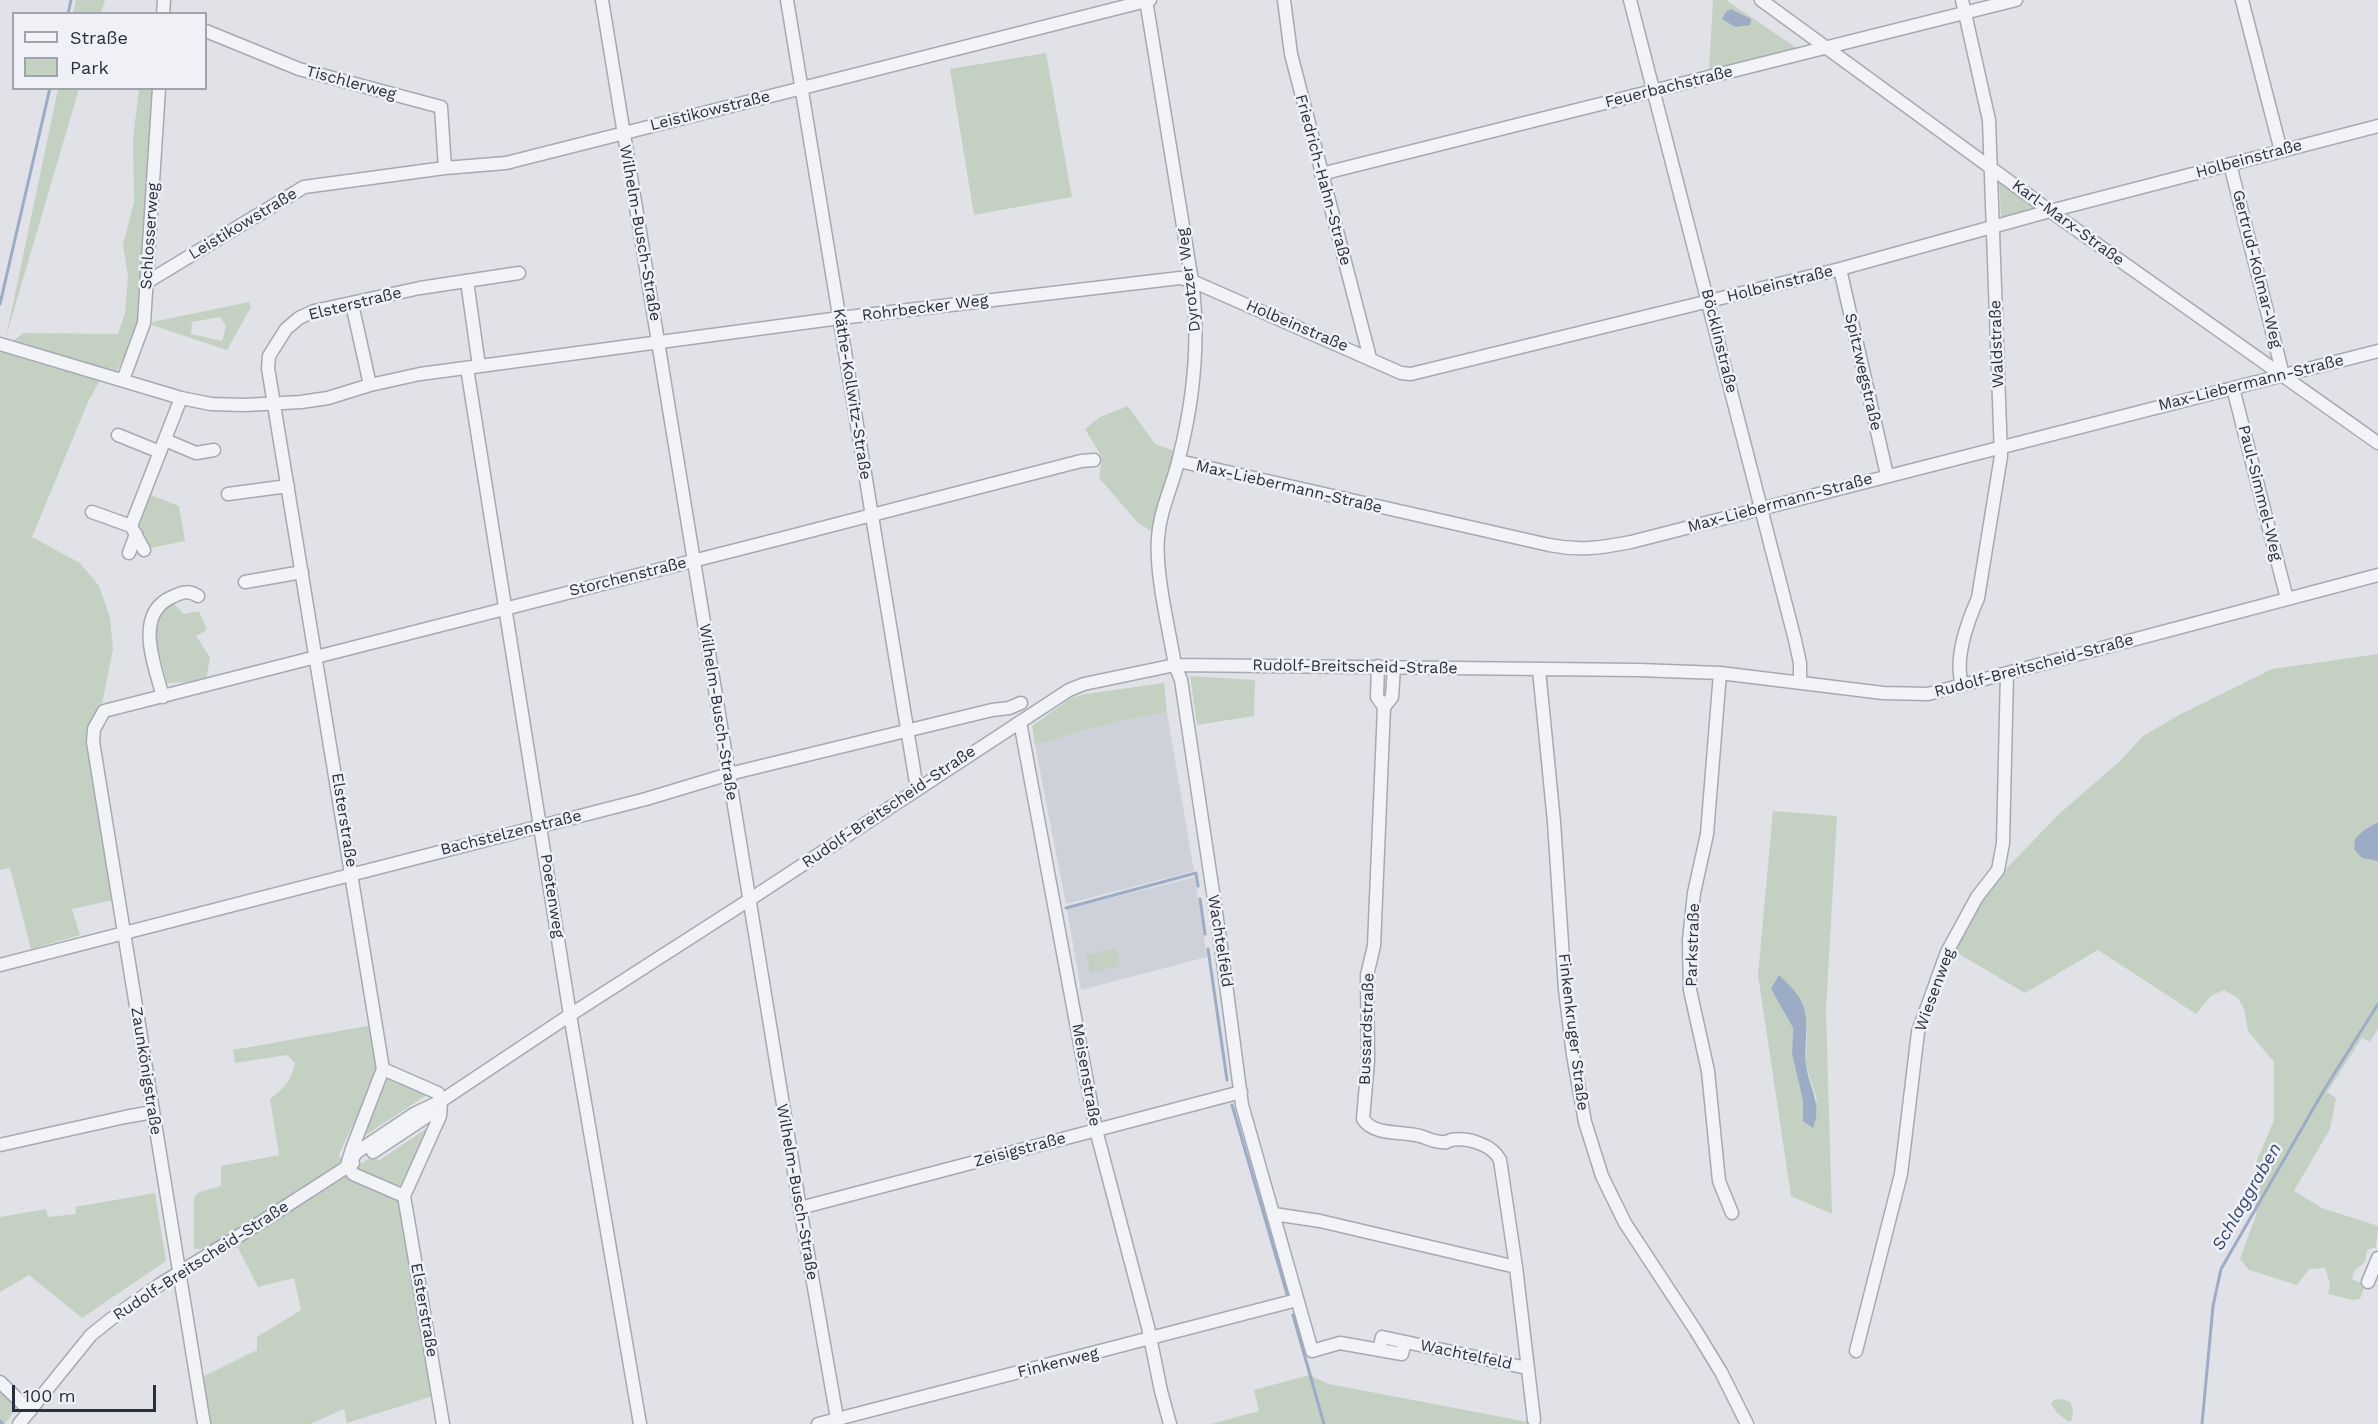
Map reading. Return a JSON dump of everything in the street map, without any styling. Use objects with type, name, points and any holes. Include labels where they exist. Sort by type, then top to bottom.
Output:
[{"type":"street","name":"Wilhelm-Busch-Straße","points":[[602,0],[837,1422]]},
{"type":"street","name":"Käthe-Kollwitz-Straße","points":[[787,0],[916,789]]},
{"type":"street","name":"Leistikowstraße","points":[[147,282],[304,187],[445,168],[506,163],[1147,0]]},
{"type":"street","name":"Dyrotzer Weg","points":[[1147,0],[1192,280],[1197,345],[1195,379],[1179,461],[1161,514],[1158,539],[1159,563],[1175,665]]},
{"type":"street","name":"Friedrich-Hahn-Straße","points":[[1284,0],[1291,54],[1370,358]]},
{"type":"street","name":"Böcklinstraße","points":[[1630,0],[1795,640],[1800,663],[1800,683]]},
{"type":"street","name":"Karl-Marx-Straße","points":[[1761,0],[2050,212],[2378,442]]},
{"type":"street","name":"Waldstraße","points":[[1962,0],[1989,120],[2001,446],[2001,459],[1978,598],[1971,613],[1960,655],[1962,685]]},
{"type":"street","name":"Feuerbachstraße","points":[[1321,174],[2016,0]]},
{"type":"street","points":[[2242,0],[2281,151]]},
{"type":"street","name":"Tischlerweg","points":[[207,32],[299,69],[441,107],[445,168]]},
{"type":"street","name":"Schlosserweg","points":[[120,379],[144,323],[159,90]]},
{"type":"street","name":"Holbeinstraße","points":[[1192,280],[1401,373],[1411,374],[1839,269],[2378,126]]},
{"type":"street","name":"Gertrud-Kolmar-Weg","points":[[2230,164],[2283,375]]},
{"type":"street","name":"Spitzwegstraße","points":[[1839,269],[1887,475]]},
{"type":"street","name":"Elsterstraße","points":[[383,1069],[274,405],[269,356],[286,329],[299,318],[314,311],[420,288],[519,273]]},
{"type":"street","name":"Rohrbecker Weg","points":[[1,345],[181,398],[211,404],[274,405],[328,398],[370,385],[420,374],[659,341],[1180,278],[1192,280]]},
{"type":"street","points":[[467,280],[473,367]]},
{"type":"street","points":[[352,304],[370,385]]},
{"type":"street","name":"Max-Liebermann-Straße","points":[[1179,461],[1570,549],[1592,549],[1631,542],[2378,351]]},
{"type":"street","name":"Poetenweg","points":[[473,367],[506,609],[570,1015],[640,1424]]},
{"type":"street","name":"Paul-Simmel-Weg","points":[[2233,388],[2287,599]]},
{"type":"street","points":[[129,553],[134,530],[162,446],[181,398]]},
{"type":"street","points":[[118,435],[196,453],[214,450]]},
{"type":"street","name":"Storchenstraße","points":[[99,719],[104,711],[871,514],[1081,461],[1094,460]]},
{"type":"street","points":[[228,494],[288,486]]},
{"type":"street","points":[[92,512],[134,530],[144,550]]},
{"type":"street","points":[[245,582],[302,572]]},
{"type":"street","name":"Rudolf-Breitscheid-Straße","points":[[19,1424],[91,1335],[159,1285],[263,1221],[347,1165],[361,1159],[430,1114],[441,1101],[570,1015],[1068,690],[1084,684],[1175,665],[1378,666],[1720,673],[1916,694],[1941,692],[2378,575]]},
{"type":"street","points":[[163,697],[148,638],[153,615],[159,604],[181,592],[198,596]]},
{"type":"street","name":"Wachtelfeld","points":[[1175,665],[1181,680],[1242,1106],[1312,1351],[1340,1343],[1402,1354],[1404,1342],[1527,1368]]},
{"type":"street","name":"Bussardstraße","points":[[1378,666],[1377,697],[1384,707]]},
{"type":"street","name":"Bussardstraße","points":[[1394,667],[1392,697],[1384,707],[1374,946],[1367,975],[1368,1061],[1363,1119],[1366,1124],[1377,1129],[1419,1136],[1441,1143],[1458,1140],[1485,1145],[1496,1152],[1500,1160],[1516,1267],[1534,1420]]},
{"type":"street","name":"Finkenkruger Straße","points":[[1539,670],[1554,822],[1565,988],[1573,1055],[1585,1122],[1602,1176],[1625,1223],[1696,1331],[1747,1424]]},
{"type":"street","name":"Parkstraße","points":[[1720,673],[1707,834],[1694,893],[1689,940],[1690,990],[1708,1071],[1719,1181],[1732,1213]]},
{"type":"street","name":"Wiesenweg","points":[[1857,1351],[1901,1174],[1918,1032],[1947,952],[1977,897],[1998,870],[2003,843],[2007,673]]},
{"type":"street","name":"Bachstelzenstraße","points":[[0,965],[646,799],[729,774],[992,710],[1009,708],[1021,703]]},
{"type":"street","name":"Zaunkönigstraße","points":[[99,719],[94,729],[93,742],[204,1424]]},
{"type":"street","name":"Meisenstraße","points":[[1020,722],[1096,1130],[1148,1327],[1170,1424]]},
{"type":"street","points":[[383,1069],[438,1093],[441,1101],[440,1116],[404,1196],[353,1174],[347,1165],[351,1149],[383,1069]]},
{"type":"street","name":"Zeisigstraße","points":[[800,1208],[1241,1092]]},
{"type":"street","points":[[0,1146],[153,1112]]},
{"type":"street","name":"Elsterstraße","points":[[404,1196],[443,1424]]},
{"type":"street","points":[[1274,1214],[1320,1221],[1516,1267]]},
{"type":"street","points":[[2368,1282],[2378,1258]]},
{"type":"street","name":"Finkenweg","points":[[819,1424],[837,1422],[1297,1300]]},
{"type":"street","points":[[0,1382],[30,1411]]},
{"type":"shaded area","points":[[1167,713],[1194,871],[1066,904],[1035,745],[1122,720]]},
{"type":"shaded area","points":[[1195,877],[1207,957],[1081,990],[1067,909]]},
{"type":"green space","points":[[76,0],[105,0],[101,12],[73,12]]},
{"type":"green space","points":[[1713,0],[1726,0],[1801,51],[1709,70]]},
{"type":"green space","points":[[1046,53],[1072,197],[974,215],[950,69]]},
{"type":"green space","points":[[58,90],[79,90],[6,337]]},
{"type":"green space","points":[[139,90],[154,90],[140,324],[115,375],[102,377],[88,402],[32,537],[80,563],[99,586],[110,617],[113,649],[103,699],[88,737],[114,900],[72,909],[80,935],[31,949],[10,868],[0,870],[0,348],[4,349],[23,333],[118,334],[125,313],[128,276],[123,245],[134,202],[133,138]]},
{"type":"green space","points":[[1999,181],[2038,210],[2001,218]]},
{"type":"green space","points":[[249,302],[251,307],[227,350],[152,325],[152,322]],"holes":[[[220,317],[226,326],[222,341],[191,334],[192,322]]]},
{"type":"green space","points":[[1128,406],[1155,444],[1175,451],[1151,531],[1138,523],[1099,478],[1102,457],[1085,429],[1100,417]]},
{"type":"green space","points":[[148,494],[179,506],[185,541],[146,549],[136,527]]},
{"type":"green space","points":[[174,604],[184,614],[199,611],[207,630],[196,636],[210,657],[206,681],[167,683],[153,629],[160,605]]},
{"type":"green space","points":[[2378,654],[2378,822],[2364,830],[2362,858],[2378,861],[2378,1028],[2370,1042],[2362,1038],[2327,1092],[2336,1098],[2330,1129],[2294,1191],[2322,1208],[2378,1226],[2376,1247],[2367,1250],[2365,1262],[2354,1271],[2352,1279],[2365,1285],[2360,1299],[2352,1300],[2328,1294],[2330,1283],[2325,1268],[2309,1269],[2297,1285],[2249,1270],[2240,1259],[2256,1215],[2255,1165],[2274,1120],[2274,1062],[2248,1031],[2244,1009],[2238,998],[2224,990],[2211,996],[2196,1014],[2098,950],[2025,993],[1954,951],[1983,898],[2004,871],[2059,814],[2120,761],[2143,736],[2179,715],[2272,669]]},
{"type":"green space","points":[[1190,676],[1255,680],[1254,716],[1197,725]]},
{"type":"green space","points":[[1164,683],[1167,713],[1122,720],[1035,745],[1032,726],[1071,698]]},
{"type":"green space","points":[[1773,811],[1837,816],[1826,1009],[1832,1214],[1791,1196],[1758,975]],"holes":[[[1771,989],[1804,1008],[1807,1033],[1806,1066],[1817,1100],[1803,1121],[1803,1101],[1792,1054],[1793,1028]]]},
{"type":"green space","points":[[1116,948],[1120,966],[1090,973],[1086,955]]},
{"type":"green space","points":[[373,1025],[380,1069],[339,1154],[347,1171],[400,1201],[436,1395],[347,1423],[344,1409],[310,1424],[205,1424],[198,1379],[257,1350],[257,1337],[301,1310],[294,1278],[258,1287],[238,1248],[194,1249],[194,1197],[199,1192],[221,1186],[221,1166],[279,1155],[270,1099],[286,1084],[295,1063],[287,1055],[235,1063],[233,1050]]},
{"type":"green space","points":[[384,1072],[430,1093],[358,1140]]},
{"type":"green space","points":[[430,1126],[402,1191],[355,1168],[374,1155],[378,1161]]},
{"type":"green space","points":[[155,1193],[166,1261],[82,1318],[29,1275],[0,1292],[0,1217],[46,1209],[48,1217],[76,1214],[75,1207]]},
{"type":"green space","points":[[1309,1375],[1329,1384],[1528,1422],[1528,1424],[1211,1424],[1259,1411],[1254,1390]]},
{"type":"green space","points":[[0,1388],[18,1405],[5,1424],[0,1424]]},
{"type":"green space","points":[[2063,1399],[2070,1402],[2073,1409],[2072,1420],[2069,1422],[2058,1414],[2051,1404],[2054,1400]]},
{"type":"water","points":[[1731,9],[1751,19],[1750,25],[1735,27],[1722,19]]},
{"type":"water","points":[[2378,822],[2378,861],[2362,858],[2354,849],[2355,839],[2364,830]]},
{"type":"water","points":[[1779,975],[1797,994],[1804,1008],[1806,1065],[1817,1112],[1813,1128],[1803,1121],[1803,1101],[1792,1054],[1793,1028],[1771,989]]},
{"type":"waterway","points":[[68,12],[71,0]]},
{"type":"waterway","points":[[0,304],[50,90]]},
{"type":"waterway","points":[[1066,908],[1196,873],[1198,886]]},
{"type":"waterway","points":[[1200,899],[1205,934]]},
{"type":"waterway","points":[[1208,949],[1227,1080]]},
{"type":"waterway","name":"Schlaggraben","points":[[2202,1424],[2213,1306],[2221,1269],[2324,1090],[2378,1004]]},
{"type":"waterway","points":[[1232,1105],[1287,1294]]},
{"type":"waterway","points":[[1293,1315],[1324,1424]]}]
